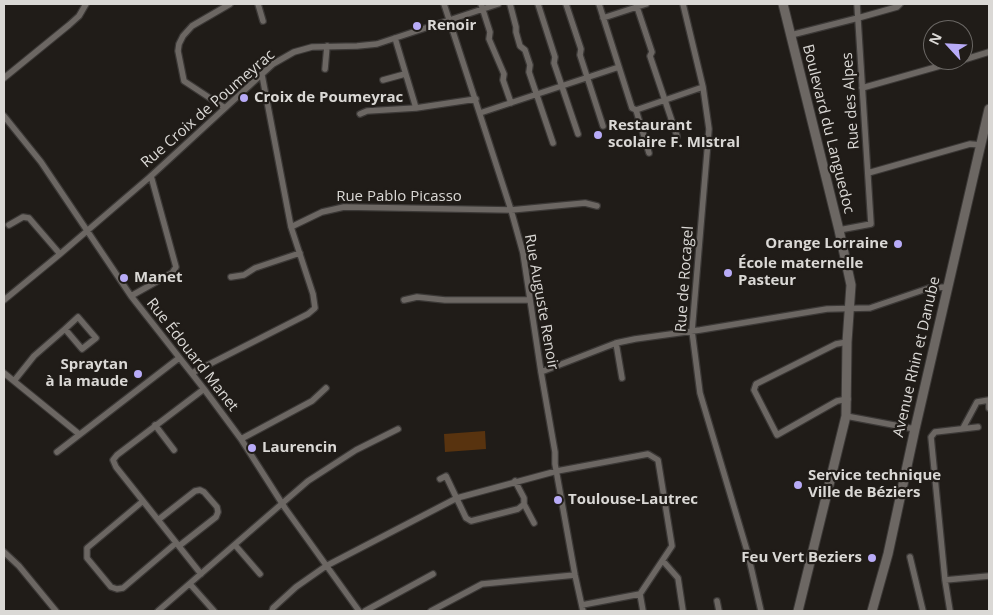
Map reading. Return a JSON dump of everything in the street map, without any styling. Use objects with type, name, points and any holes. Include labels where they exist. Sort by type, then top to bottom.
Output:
[{"type":"street","points":[[4,78],[79,16],[86,4]]},
{"type":"street","points":[[225,108],[184,81],[178,51],[183,36],[192,26],[230,4]]},
{"type":"street","points":[[258,4],[263,20]]},
{"type":"street","name":"Rue Auguste Renoir","points":[[444,4],[512,210],[523,253],[557,471],[575,575],[583,608]]},
{"type":"street","name":"Rue Croix de Poumeyrac","points":[[4,300],[151,176],[273,64],[294,52],[312,47],[367,46],[450,20],[482,6],[498,4]]},
{"type":"street","points":[[510,4],[520,46],[525,50],[530,65],[529,72],[553,143]]},
{"type":"street","points":[[538,4],[555,57],[554,63],[578,134]]},
{"type":"street","points":[[566,4],[581,49],[580,55],[604,126]]},
{"type":"street","points":[[599,4],[632,108],[636,110],[649,153]]},
{"type":"street","points":[[604,18],[637,5],[646,4]]},
{"type":"street","name":"Rue de Rocagel","points":[[683,4],[703,87],[709,128],[692,331],[700,393],[748,554],[761,611]]},
{"type":"street","name":"Boulevard du Languedoc","points":[[783,4],[840,230],[851,285],[847,342],[848,399],[846,416],[798,611]]},
{"type":"street","name":"Rue des Alpes","points":[[840,230],[871,224],[857,4]]},
{"type":"street","points":[[791,34],[858,18],[896,7],[900,4]]},
{"type":"street","points":[[637,5],[652,52],[650,56],[677,136]]},
{"type":"street","points":[[482,6],[490,32],[489,38],[504,74],[511,103]]},
{"type":"street","points":[[395,38],[416,108]]},
{"type":"street","points":[[325,69],[327,46]]},
{"type":"street","points":[[973,57],[989,52]]},
{"type":"street","points":[[480,113],[619,67]]},
{"type":"street","points":[[862,88],[926,70]]},
{"type":"street","points":[[192,374],[308,314],[315,308],[313,294],[291,226],[262,74]]},
{"type":"street","points":[[384,80],[405,74]]},
{"type":"street","points":[[636,110],[703,87]]},
{"type":"street","points":[[360,114],[476,99]]},
{"type":"street","name":"Avenue Rhin et Danube","points":[[872,611],[888,554],[947,287],[989,109]]},
{"type":"street","name":"Rue Édouard Manet","points":[[4,116],[41,162],[131,296],[241,439],[282,504],[359,611]]},
{"type":"street","points":[[868,172],[970,144],[981,146]]},
{"type":"street","points":[[131,296],[172,273],[176,267],[151,176]]},
{"type":"street","name":"Rue Pablo Picasso","points":[[291,226],[322,212],[344,207],[512,210],[585,203],[597,206]]},
{"type":"street","points":[[9,225],[23,217],[29,218],[60,254]]},
{"type":"street","points":[[231,277],[244,275],[255,268],[300,253]]},
{"type":"street","points":[[541,372],[616,343],[827,309],[870,308],[929,288],[947,287]]},
{"type":"street","points":[[404,300],[417,297],[445,300],[530,300]]},
{"type":"street","points":[[14,381],[34,356],[78,317],[96,338],[82,349],[65,329]]},
{"type":"street","points":[[847,342],[836,344],[756,384],[754,390],[776,435],[837,402],[848,399]]},
{"type":"street","points":[[616,343],[622,378]]},
{"type":"street","points":[[57,452],[179,358]]},
{"type":"street","points":[[4,373],[79,434]]},
{"type":"street","points":[[241,439],[312,401],[326,388]]},
{"type":"street","points":[[201,574],[142,501],[116,467],[113,460],[155,425],[204,389]]},
{"type":"street","points":[[963,428],[977,402],[989,400],[989,408]]},
{"type":"street","points":[[846,416],[915,429]]},
{"type":"street","points":[[155,425],[174,450]]},
{"type":"street","points":[[950,611],[931,437],[935,432],[978,427]]},
{"type":"street","points":[[158,611],[323,471],[356,450],[398,428]]},
{"type":"street","points":[[272,611],[296,587],[326,566],[457,498],[557,471],[648,454],[658,460],[672,546],[640,594],[583,608]]},
{"type":"street","points":[[440,479],[446,476],[466,518],[471,521],[518,508],[524,504]]},
{"type":"street","points":[[515,481],[534,523]]},
{"type":"street","points":[[142,501],[87,548],[87,558],[111,587],[123,588],[177,544],[216,517],[218,512],[217,507],[200,490],[194,491],[158,520]]},
{"type":"street","points":[[235,544],[260,574]]},
{"type":"street","points":[[4,552],[19,566],[56,611]]},
{"type":"street","points":[[910,557],[923,611]]},
{"type":"street","points":[[663,561],[678,578],[683,611]]},
{"type":"street","points":[[365,611],[434,574]]},
{"type":"street","points":[[431,611],[482,584],[575,575]]},
{"type":"street","points":[[946,580],[989,576]]},
{"type":"street","points":[[190,584],[214,611]]},
{"type":"street","points":[[640,594],[643,611]]},
{"type":"street","points":[[717,600],[719,611]]},
{"type":"shaded area","points":[[485,431],[486,449],[445,452],[444,434]]},
{"type":"place","name":"Renoir","points":[[417,26]]},
{"type":"place","name":"Croix de Poumeyrac","points":[[244,98]]},
{"type":"place","name":"Restaurant scolaire F. MIstral","points":[[598,135]]},
{"type":"place","name":"Orange Lorraine","points":[[898,244]]},
{"type":"place","name":"École maternelle Pasteur","points":[[728,273]]},
{"type":"place","name":"Manet","points":[[124,278]]},
{"type":"place","name":"Spraytan à la maude","points":[[138,374]]},
{"type":"place","name":"Laurencin","points":[[252,448]]},
{"type":"place","name":"Service technique Ville de Béziers","points":[[798,485]]},
{"type":"place","name":"Toulouse-Lautrec","points":[[558,500]]},
{"type":"place","name":"Feu Vert Beziers","points":[[872,558]]}]
